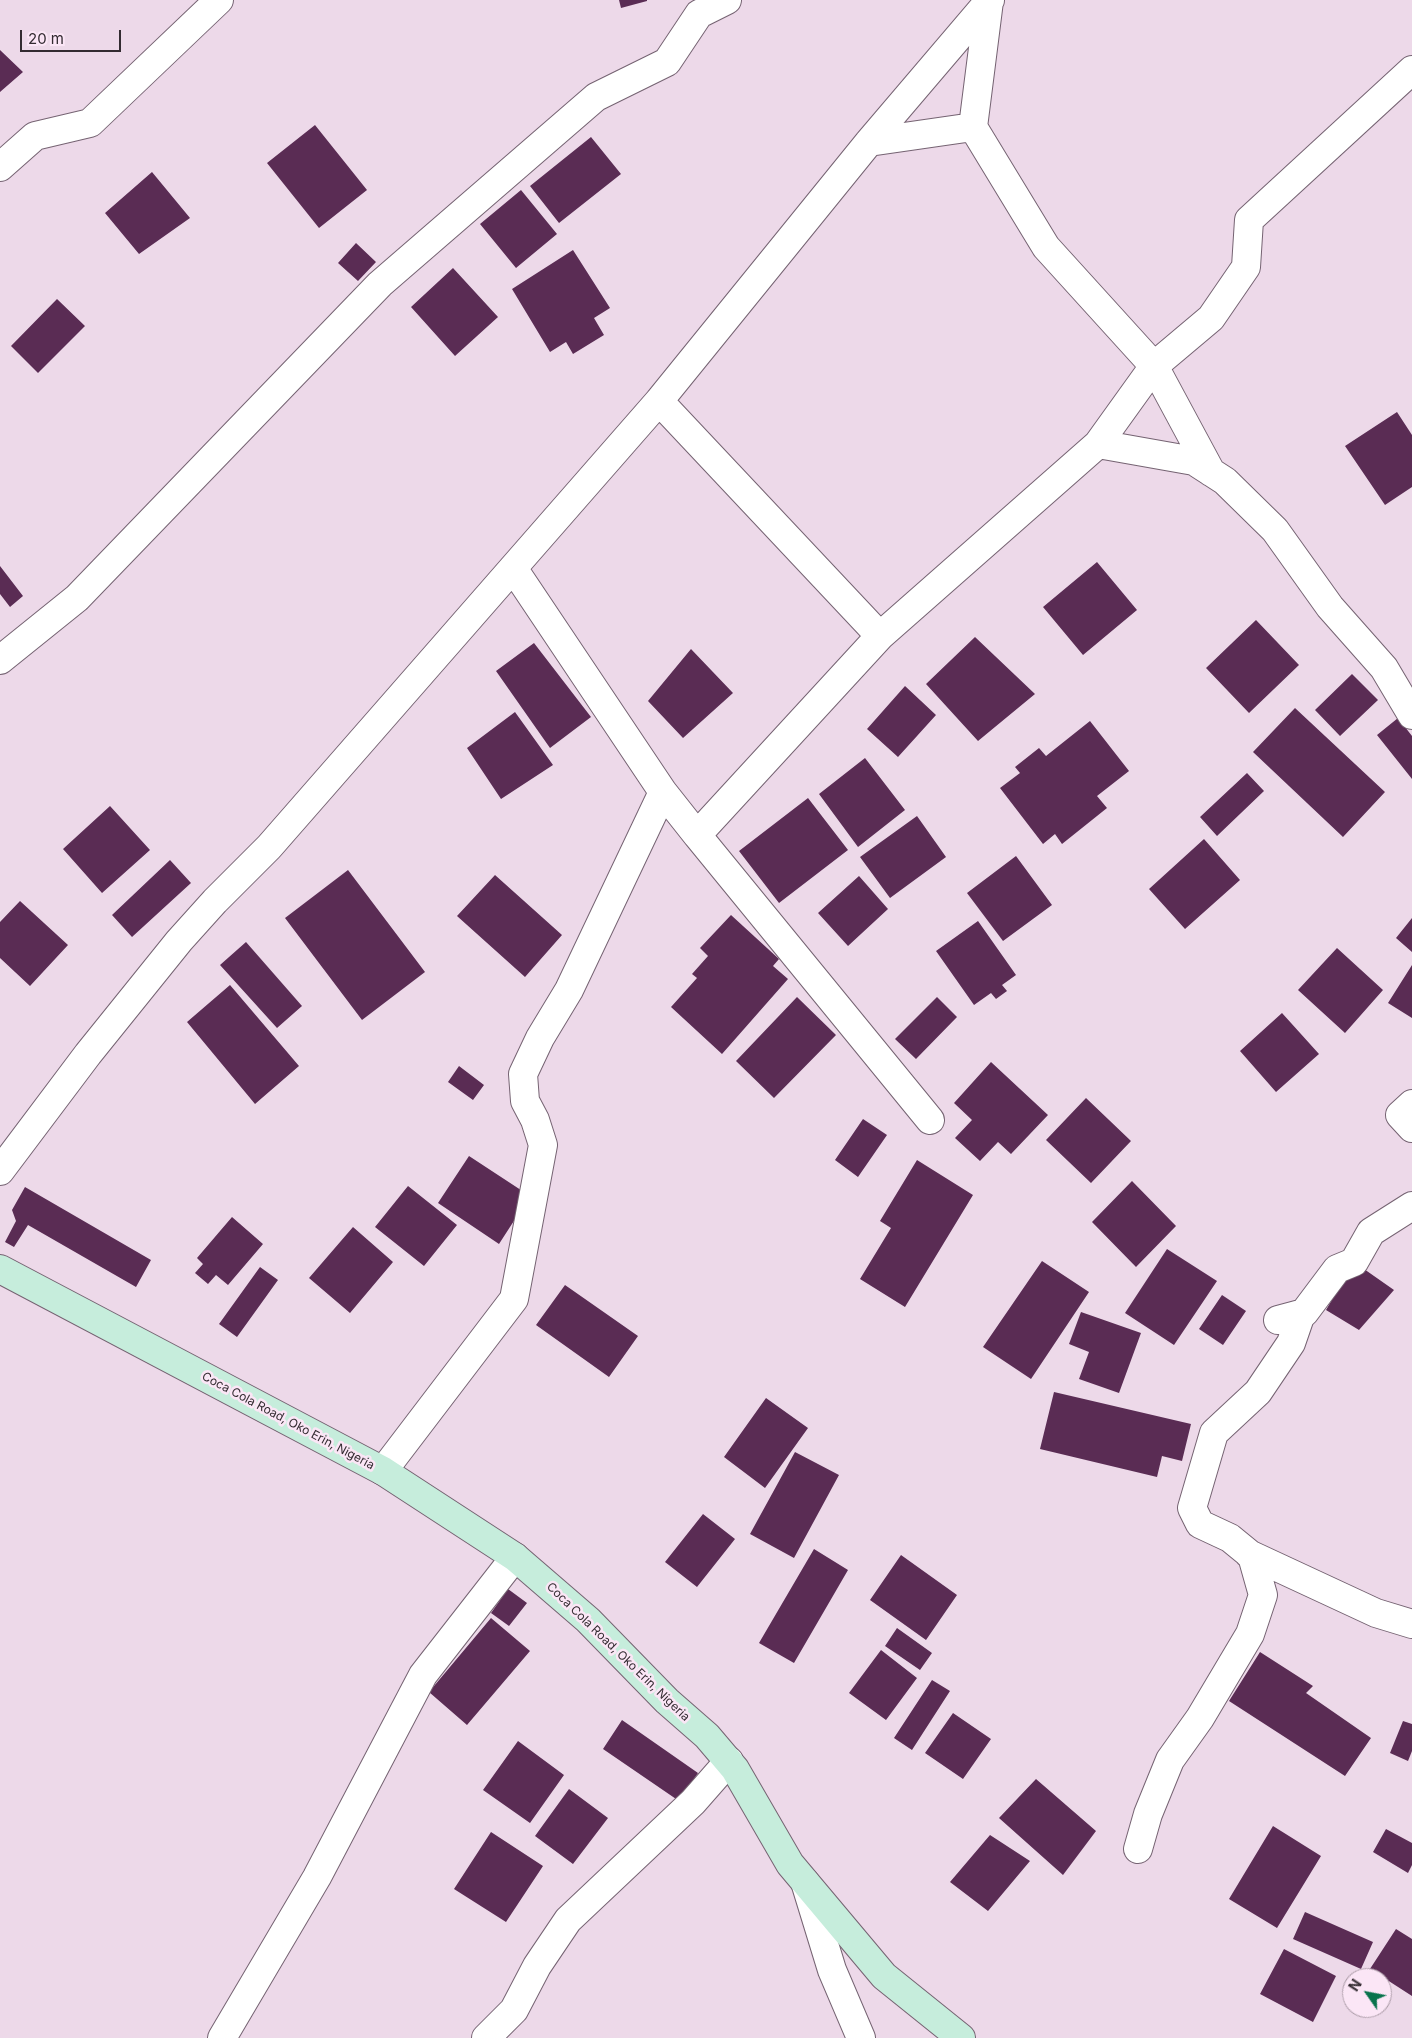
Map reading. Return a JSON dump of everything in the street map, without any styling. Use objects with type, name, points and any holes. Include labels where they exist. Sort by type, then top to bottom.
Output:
[{"type":"street","points":[[0,167],[35,136],[90,123],[218,0]]},
{"type":"street","points":[[0,660],[76,598],[380,284],[596,97],[667,62],[699,14],[727,0]]},
{"type":"street","points":[[989,0],[973,127],[1046,247],[1154,366],[1211,472]]},
{"type":"street","points":[[0,1171],[88,1054],[179,941],[268,847],[659,401],[869,142],[989,0]]},
{"type":"street","points":[[697,835],[880,636],[1098,444],[1154,366],[1211,318],[1246,267],[1249,220],[1412,70]]},
{"type":"street","points":[[869,142],[973,127]]},
{"type":"street","points":[[659,401],[880,636]]},
{"type":"street","points":[[1098,444],[1194,461],[1224,480],[1275,530],[1330,606],[1384,668],[1412,715]]},
{"type":"street","points":[[513,568],[663,792],[930,1120]]},
{"type":"street","points":[[383,1471],[514,1299],[543,1145],[535,1120],[525,1101],[523,1074],[540,1038],[569,990],[663,792]]},
{"type":"street","points":[[1412,1104],[1400,1115],[1412,1128]]},
{"type":"street","points":[[1412,1206],[1372,1232],[1354,1262],[1337,1270],[1304,1313],[1289,1317],[1291,1343],[1258,1392],[1214,1433],[1192,1508],[1200,1524],[1230,1538],[1250,1554],[1376,1613],[1412,1624]]},
{"type":"street","name":"Coca Cola Road, Oko Erin, Nigeria","points":[[0,1269],[383,1471],[515,1557],[588,1620],[667,1700],[707,1736],[735,1769],[790,1864],[884,1976],[961,2038]]},
{"type":"street","points":[[1138,1848],[1148,1814],[1170,1760],[1200,1718],[1250,1634],[1263,1595],[1250,1554]]},
{"type":"street","points":[[222,2038],[317,1877],[423,1675],[515,1557]]},
{"type":"street","points":[[486,2038],[514,2010],[537,1966],[568,1920],[693,1802],[729,1761]]},
{"type":"street","points":[[806,1882],[832,1970],[861,2038]]},
{"type":"building","points":[[619,0],[647,0],[647,1],[621,8]]},
{"type":"building","points":[[0,50],[23,72],[0,92]]},
{"type":"building","points":[[315,125],[367,190],[319,228],[267,163]]},
{"type":"building","points":[[591,137],[621,174],[559,223],[530,186]]},
{"type":"building","points":[[152,172],[190,218],[139,254],[105,213]]},
{"type":"building","points":[[521,190],[557,234],[516,268],[480,224]]},
{"type":"building","points":[[356,243],[376,262],[358,281],[338,263]]},
{"type":"building","points":[[573,250],[610,308],[594,318],[604,335],[573,354],[566,342],[550,352],[512,289]]},
{"type":"building","points":[[453,268],[498,317],[455,356],[411,307]]},
{"type":"building","points":[[57,299],[85,326],[38,373],[11,346]]},
{"type":"building","points":[[1397,412],[1412,435],[1412,487],[1385,505],[1345,446]]},
{"type":"building","points":[[1097,562],[1137,610],[1083,655],[1043,607]]},
{"type":"building","points":[[0,566],[23,596],[10,607],[0,594]]},
{"type":"building","points":[[1256,620],[1299,665],[1249,713],[1206,668]]},
{"type":"building","points":[[975,637],[1035,694],[978,741],[926,684]]},
{"type":"building","points":[[534,643],[591,717],[550,748],[496,671]]},
{"type":"building","points":[[691,649],[733,693],[683,738],[648,701]]},
{"type":"building","points":[[1352,674],[1378,700],[1340,736],[1315,710]]},
{"type":"building","points":[[905,686],[936,715],[898,757],[867,729]]},
{"type":"building","points":[[1295,708],[1385,792],[1343,837],[1253,752]]},
{"type":"building","points":[[515,712],[553,765],[501,799],[467,748]]},
{"type":"building","points":[[1398,718],[1412,736],[1412,779],[1377,735]]},
{"type":"building","points":[[1090,721],[1129,771],[1097,796],[1107,808],[1062,844],[1055,834],[1043,844],[1000,788],[1020,773],[1015,767],[1039,748],[1046,756]]},
{"type":"building","points":[[865,758],[905,810],[858,847],[819,794]]},
{"type":"building","points":[[1247,773],[1264,791],[1217,836],[1200,817]]},
{"type":"building","points":[[808,798],[848,850],[779,903],[739,851]]},
{"type":"building","points":[[110,806],[150,850],[102,893],[63,849]]},
{"type":"building","points":[[917,816],[946,857],[890,898],[860,857]]},
{"type":"building","points":[[1204,839],[1240,880],[1185,929],[1149,889]]},
{"type":"building","points":[[1016,856],[1052,905],[1003,941],[967,893]]},
{"type":"building","points":[[170,860],[191,883],[132,937],[112,915]]},
{"type":"building","points":[[348,870],[425,972],[362,1020],[285,918]]},
{"type":"building","points":[[495,875],[562,935],[525,977],[457,916]]},
{"type":"building","points":[[859,876],[888,909],[848,946],[818,913]]},
{"type":"building","points":[[20,901],[68,945],[30,986],[0,958],[0,922]]},
{"type":"building","points":[[731,915],[779,959],[773,966],[788,979],[722,1054],[671,1007],[697,978],[692,974],[708,956],[700,948]]},
{"type":"building","points":[[1412,918],[1412,952],[1396,938]]},
{"type":"building","points":[[978,921],[1016,975],[1002,985],[1007,991],[996,999],[991,993],[974,1005],[936,951]]},
{"type":"building","points":[[246,942],[302,1006],[277,1028],[220,965]]},
{"type":"building","points":[[1337,948],[1383,990],[1345,1033],[1298,990]]},
{"type":"building","points":[[1412,965],[1412,1018],[1388,1003]]},
{"type":"building","points":[[230,985],[299,1066],[255,1104],[187,1022]]},
{"type":"building","points":[[797,997],[836,1035],[774,1098],[736,1061]]},
{"type":"building","points":[[937,997],[957,1017],[916,1059],[895,1039]]},
{"type":"building","points":[[1282,1013],[1319,1054],[1276,1092],[1240,1051]]},
{"type":"building","points":[[991,1062],[1048,1115],[1011,1154],[998,1142],[980,1161],[955,1138],[972,1120],[954,1103]]},
{"type":"building","points":[[459,1066],[484,1085],[473,1100],[448,1082]]},
{"type":"building","points":[[1086,1098],[1131,1141],[1091,1183],[1046,1140]]},
{"type":"building","points":[[863,1119],[887,1135],[858,1177],[835,1160]]},
{"type":"building","points":[[469,1156],[530,1196],[499,1244],[438,1203]]},
{"type":"building","points":[[917,1160],[973,1195],[905,1307],[860,1279],[891,1228],[880,1221]]},
{"type":"building","points":[[1132,1181],[1176,1226],[1136,1267],[1092,1222]]},
{"type":"building","points":[[408,1186],[457,1225],[424,1266],[375,1227]]},
{"type":"building","points":[[25,1187],[151,1260],[136,1287],[28,1225],[14,1247],[5,1242],[16,1221],[12,1210]]},
{"type":"building","points":[[232,1217],[263,1244],[228,1285],[216,1275],[208,1284],[195,1273],[203,1264],[197,1258]]},
{"type":"building","points":[[353,1227],[393,1262],[350,1313],[309,1278]]},
{"type":"building","points":[[1167,1249],[1217,1281],[1174,1345],[1125,1313]]},
{"type":"building","points":[[1042,1261],[1089,1292],[1031,1379],[983,1347]]},
{"type":"building","points":[[1354,1262],[1394,1290],[1359,1330],[1326,1310]]},
{"type":"building","points":[[260,1267],[278,1280],[237,1337],[219,1324]]},
{"type":"building","points":[[565,1285],[638,1336],[609,1377],[536,1325]]},
{"type":"building","points":[[1222,1295],[1246,1311],[1223,1345],[1199,1329]]},
{"type":"building","points":[[1081,1312],[1141,1333],[1119,1393],[1079,1379],[1089,1352],[1069,1344]]},
{"type":"building","points":[[1054,1392],[1191,1424],[1182,1461],[1162,1456],[1157,1477],[1040,1449]]},
{"type":"building","points":[[766,1398],[808,1428],[765,1488],[724,1457]]},
{"type":"building","points":[[795,1452],[839,1475],[794,1558],[750,1534]]},
{"type":"building","points":[[703,1514],[735,1539],[697,1587],[665,1562]]},
{"type":"building","points":[[814,1549],[848,1570],[794,1663],[759,1643]]},
{"type":"building","points":[[901,1555],[957,1595],[926,1640],[870,1600]]},
{"type":"building","points":[[508,1589],[527,1603],[509,1626],[491,1613]]},
{"type":"building","points":[[491,1618],[530,1651],[467,1725],[429,1692]]},
{"type":"building","points":[[897,1628],[932,1653],[920,1670],[885,1646]]},
{"type":"building","points":[[881,1650],[917,1678],[886,1720],[849,1693]]},
{"type":"building","points":[[1260,1652],[1313,1686],[1306,1693],[1371,1738],[1345,1776],[1229,1701]]},
{"type":"building","points":[[932,1680],[950,1691],[912,1750],[894,1738]]},
{"type":"building","points":[[953,1713],[991,1739],[963,1779],[925,1753]]},
{"type":"building","points":[[622,1720],[698,1773],[679,1801],[603,1749]]},
{"type":"building","points":[[1403,1721],[1412,1724],[1412,1751],[1408,1761],[1390,1753]]},
{"type":"building","points":[[518,1741],[564,1775],[530,1823],[483,1790]]},
{"type":"building","points":[[1036,1779],[1096,1831],[1063,1875],[999,1818]]},
{"type":"building","points":[[569,1789],[608,1818],[573,1864],[535,1836]]},
{"type":"building","points":[[1273,1826],[1321,1856],[1277,1928],[1229,1899]]},
{"type":"building","points":[[1386,1829],[1412,1843],[1412,1865],[1408,1873],[1373,1852]]},
{"type":"building","points":[[491,1832],[543,1866],[506,1922],[454,1889]]},
{"type":"building","points":[[990,1835],[1030,1861],[988,1911],[950,1882]]},
{"type":"building","points":[[1305,1912],[1373,1942],[1361,1968],[1359,1968],[1293,1939]]},
{"type":"building","points":[[1396,1929],[1412,1939],[1412,1996],[1392,1983],[1392,1968],[1371,1968]]},
{"type":"building","points":[[1284,1949],[1336,1976],[1313,2022],[1260,1994]]}]
